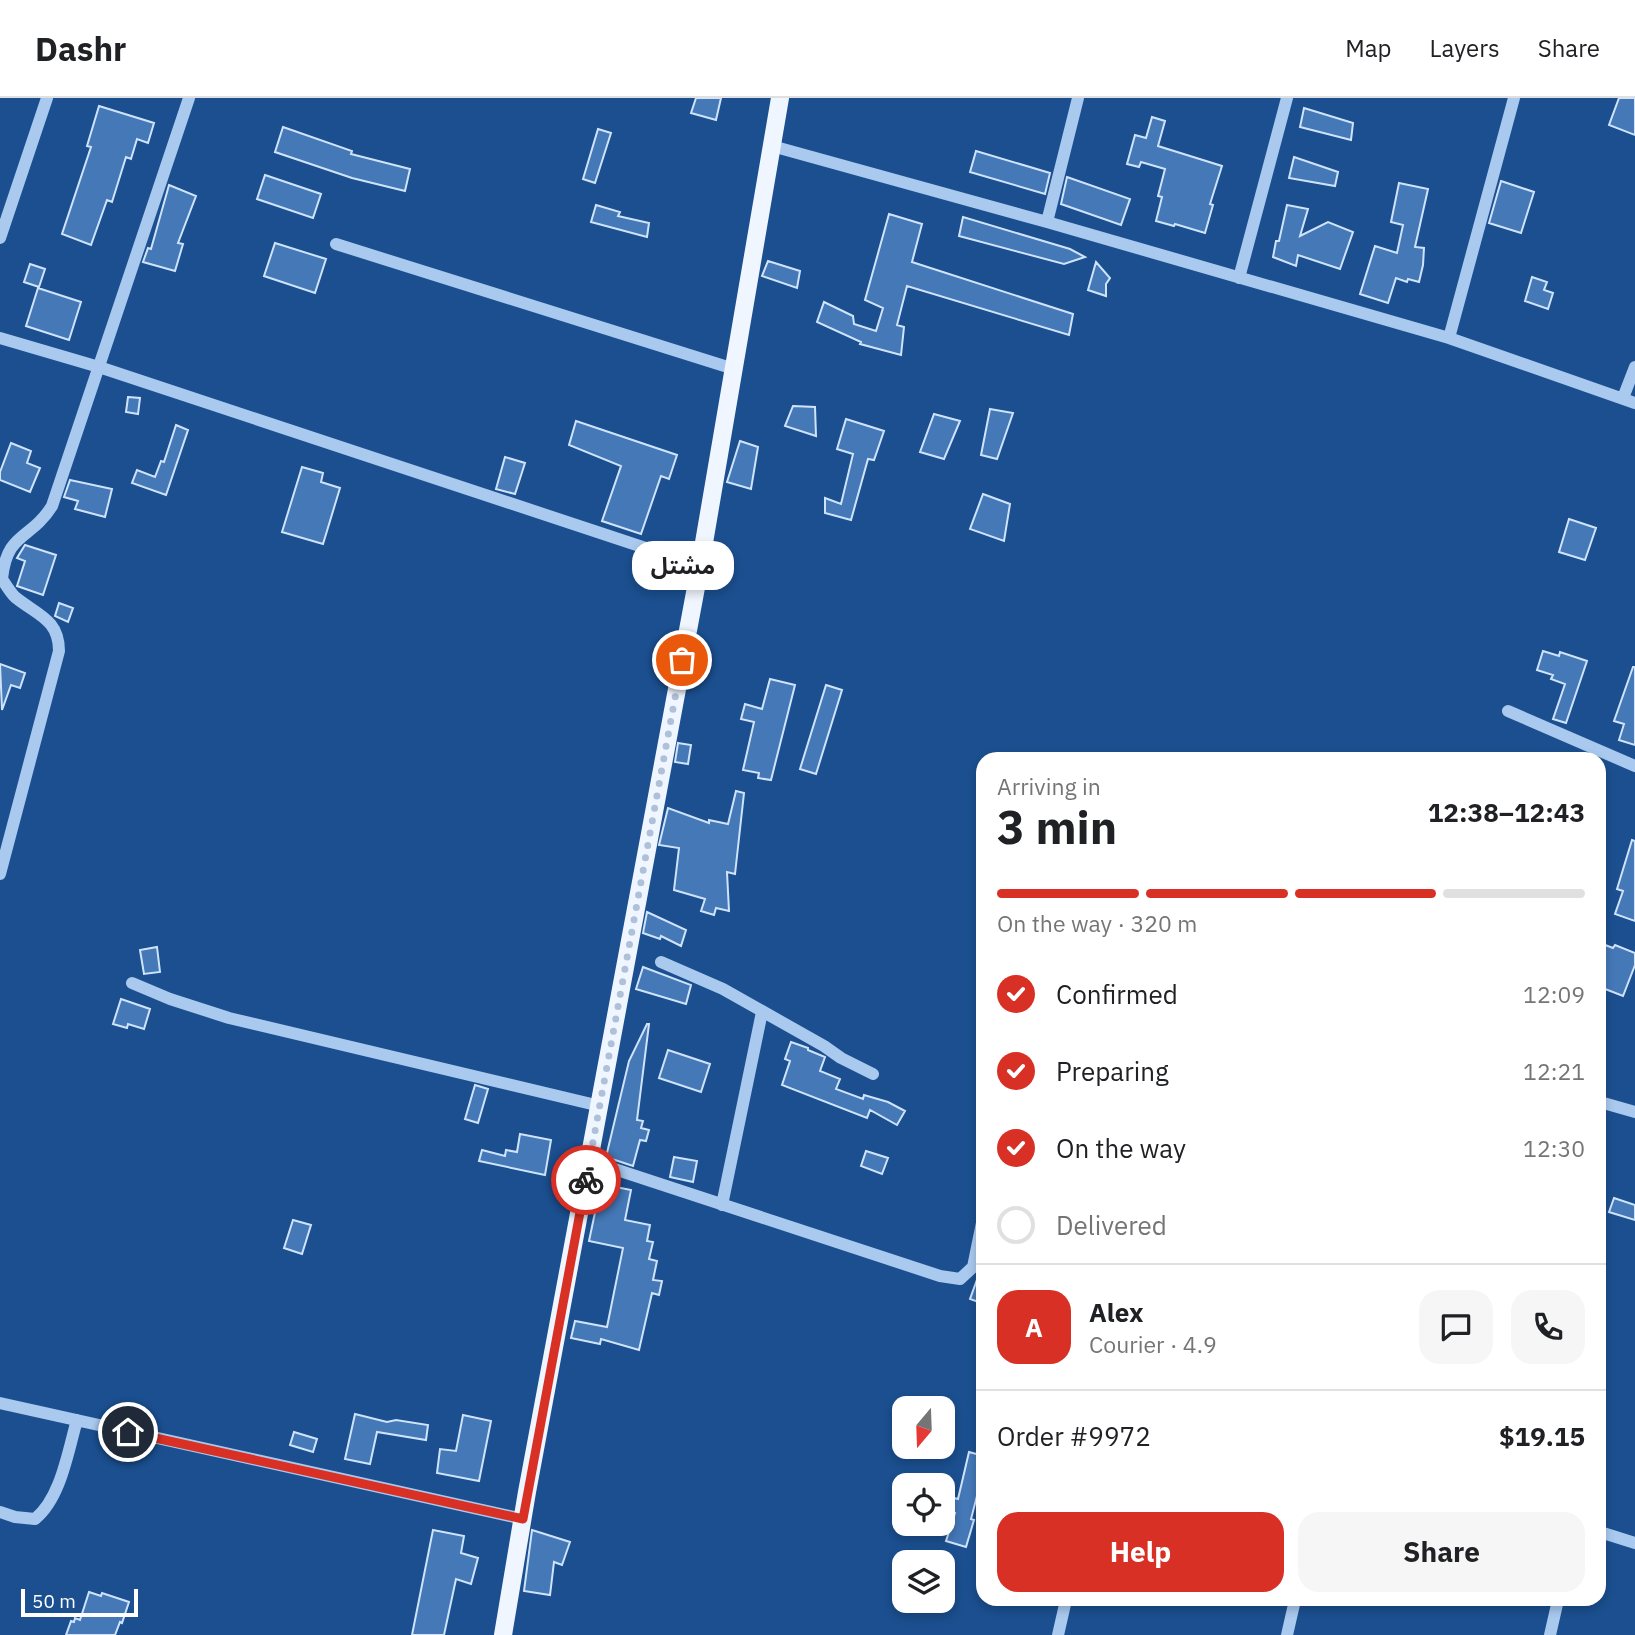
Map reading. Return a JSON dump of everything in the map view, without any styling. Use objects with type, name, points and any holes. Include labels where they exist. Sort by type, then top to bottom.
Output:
[{"type":"main road","points":[[503,1635],[700,566],[780,98]]},
{"type":"street","points":[[0,238],[47,98]]},
{"type":"street","points":[[0,874],[59,651],[59,637],[52,623],[13,595],[2,579],[4,558],[12,545],[42,522],[52,506],[189,98]]},
{"type":"street","points":[[1047,222],[1078,98]]},
{"type":"street","points":[[1239,278],[1287,98]]},
{"type":"street","points":[[1449,338],[1514,98]]},
{"type":"street","points":[[772,146],[1449,338],[1629,401],[1635,367]]},
{"type":"street","points":[[336,244],[734,369]]},
{"type":"street","points":[[0,338],[99,368],[700,566]]},
{"type":"street","points":[[1508,711],[1591,752]]},
{"type":"street","points":[[1606,757],[1635,766]]},
{"type":"street","points":[[661,962],[723,989],[873,1074]]},
{"type":"street","points":[[132,983],[170,999],[229,1018],[600,1106]]},
{"type":"street","points":[[722,1205],[762,1012]]},
{"type":"street","points":[[1606,1104],[1635,1112]]},
{"type":"street","points":[[590,1161],[940,1276],[960,1279],[972,1267],[976,1249]]},
{"type":"street","points":[[0,1403],[523,1519]]},
{"type":"street","points":[[0,1512],[15,1517],[35,1518],[46,1510],[54,1498],[77,1420]]},
{"type":"street","points":[[1606,1534],[1635,1542]]},
{"type":"street","points":[[1058,1635],[1065,1606]]},
{"type":"street","points":[[1287,1635],[1293,1606]]},
{"type":"street","points":[[1550,1635],[1557,1606]]},
{"type":"building","points":[[696,98],[721,98],[716,120],[691,113]]},
{"type":"building","points":[[1619,98],[1635,98],[1635,135],[1609,125]]},
{"type":"building","points":[[99,106],[154,123],[148,143],[137,139],[131,159],[126,157],[112,202],[107,200],[91,245],[62,234],[91,147],[87,146]]},
{"type":"building","points":[[1304,108],[1353,123],[1351,140],[1300,127]]},
{"type":"building","points":[[1152,117],[1165,121],[1158,146],[1222,166],[1210,204],[1213,205],[1205,233],[1156,221],[1162,197],[1158,196],[1165,169],[1141,162],[1139,167],[1127,164],[1135,135],[1146,138]]},
{"type":"building","points":[[283,127],[352,151],[351,154],[410,169],[405,191],[352,178],[275,152]]},
{"type":"building","points":[[598,129],[611,133],[595,183],[583,179]]},
{"type":"building","points":[[976,151],[1050,173],[1045,194],[970,172]]},
{"type":"building","points":[[1294,157],[1338,172],[1335,186],[1289,178]]},
{"type":"building","points":[[265,175],[321,194],[313,218],[257,199]]},
{"type":"building","points":[[1067,177],[1130,199],[1121,225],[1061,204]]},
{"type":"building","points":[[1501,181],[1534,192],[1521,233],[1489,223]]},
{"type":"building","points":[[1399,183],[1428,189],[1415,247],[1424,248],[1423,265],[1419,282],[1396,278],[1388,303],[1360,294],[1375,246],[1397,253],[1403,225],[1391,222]]},
{"type":"building","points":[[169,185],[196,196],[178,243],[183,244],[175,271],[143,262],[148,248],[151,249]]},
{"type":"building","points":[[596,205],[620,212],[618,216],[649,223],[647,237],[591,222]]},
{"type":"building","points":[[1287,205],[1308,209],[1300,236],[1328,222],[1353,232],[1340,269],[1298,255],[1296,266],[1273,257]]},
{"type":"building","points":[[889,214],[922,224],[912,262],[1073,314],[1069,335],[907,286],[897,325],[904,327],[901,355],[860,344],[861,342],[817,322],[824,302],[853,316],[854,324],[876,331],[883,308],[865,300]]},
{"type":"building","points":[[963,217],[1070,249],[1085,257],[1064,264],[959,236]]},
{"type":"building","points":[[275,243],[326,259],[315,293],[264,276]]},
{"type":"building","points":[[768,261],[800,271],[797,288],[762,276]]},
{"type":"building","points":[[1096,262],[1110,278],[1106,284],[1106,296],[1088,290]]},
{"type":"building","points":[[30,264],[45,269],[39,287],[24,282]]},
{"type":"building","points":[[1532,277],[1547,282],[1544,290],[1553,293],[1548,309],[1525,301]]},
{"type":"building","points":[[38,288],[81,302],[69,340],[26,326]]},
{"type":"building","points":[[128,397],[140,398],[138,414],[126,412]]},
{"type":"building","points":[[793,406],[815,407],[816,436],[785,426]]},
{"type":"building","points":[[990,409],[1013,413],[997,459],[981,455]]},
{"type":"building","points":[[934,414],[960,421],[944,459],[920,452]]},
{"type":"building","points":[[846,419],[884,431],[874,460],[868,459],[851,520],[825,513],[825,498],[841,504],[853,454],[837,449]]},
{"type":"building","points":[[576,421],[677,455],[669,479],[661,476],[641,534],[602,521],[621,466],[569,445]]},
{"type":"building","points":[[176,425],[188,430],[166,495],[132,483],[137,470],[155,477],[161,461],[164,462]]},
{"type":"building","points":[[740,441],[758,447],[751,489],[727,482]]},
{"type":"building","points":[[11,443],[31,451],[27,463],[40,468],[30,492],[0,480],[0,472]]},
{"type":"building","points":[[505,457],[525,463],[515,494],[496,489]]},
{"type":"building","points":[[302,467],[323,473],[321,482],[340,488],[323,544],[282,532]]},
{"type":"building","points":[[70,480],[112,489],[105,517],[75,509],[78,501],[64,497]]},
{"type":"building","points":[[983,494],[1010,504],[1004,541],[970,529]]},
{"type":"building","points":[[1569,519],[1596,528],[1585,560],[1559,552]]},
{"type":"building","points":[[25,545],[56,555],[43,595],[17,586],[25,561],[17,558]]},
{"type":"building","points":[[59,603],[73,608],[68,622],[55,616]]},
{"type":"building","points":[[1543,651],[1559,656],[1560,652],[1587,661],[1566,723],[1553,719],[1565,684],[1551,679],[1553,675],[1537,670]]},
{"type":"building","points":[[0,664],[25,673],[20,688],[11,685],[2,710]]},
{"type":"building","points":[[1633,667],[1635,745],[1619,740],[1624,724],[1614,721]]},
{"type":"building","points":[[770,679],[795,685],[771,780],[758,778],[759,773],[743,770],[754,722],[741,719],[745,704],[762,709]]},
{"type":"building","points":[[826,685],[842,690],[816,774],[800,769]]},
{"type":"building","points":[[678,743],[691,745],[688,764],[675,762]]},
{"type":"building","points":[[736,791],[744,793],[735,874],[727,872],[729,911],[716,908],[714,915],[701,911],[705,899],[674,890],[679,848],[659,845],[668,808],[709,823],[709,820],[728,824]]},
{"type":"building","points":[[1632,840],[1635,841],[1635,921],[1615,914],[1623,891],[1617,889]]},
{"type":"building","points":[[647,912],[686,930],[681,946],[661,936],[660,939],[643,933]]},
{"type":"building","points":[[1606,945],[1613,948],[1615,945],[1635,953],[1635,965],[1623,996],[1606,989]]},
{"type":"building","points":[[157,947],[160,972],[144,974],[140,950]]},
{"type":"building","points":[[643,967],[691,985],[686,1004],[636,989]]},
{"type":"building","points":[[121,999],[150,1009],[144,1029],[128,1024],[127,1028],[113,1024]]},
{"type":"building","points":[[647,1024],[637,1120],[643,1121],[641,1128],[649,1130],[646,1141],[640,1140],[633,1166],[606,1157],[629,1061]]},
{"type":"building","points":[[791,1042],[825,1057],[820,1071],[840,1079],[836,1089],[863,1099],[864,1095],[888,1102],[905,1111],[897,1125],[870,1110],[867,1118],[782,1085],[790,1061],[785,1059]]},
{"type":"building","points":[[668,1050],[710,1064],[701,1092],[659,1078]]},
{"type":"building","points":[[475,1085],[488,1089],[478,1123],[465,1119]]},
{"type":"building","points":[[520,1134],[551,1140],[545,1175],[479,1161],[482,1150],[505,1156],[506,1150],[517,1152]]},
{"type":"building","points":[[866,1151],[888,1158],[882,1174],[861,1166]]},
{"type":"building","points":[[674,1157],[697,1161],[693,1182],[670,1177]]},
{"type":"building","points":[[601,1184],[631,1190],[625,1220],[650,1225],[647,1241],[653,1242],[649,1259],[657,1261],[653,1280],[662,1281],[659,1295],[652,1293],[639,1350],[601,1339],[600,1344],[571,1338],[575,1321],[607,1327],[623,1248],[589,1241]]},
{"type":"building","points":[[1614,1198],[1635,1205],[1635,1220],[1609,1212]]},
{"type":"building","points":[[293,1220],[311,1225],[302,1254],[284,1248]]},
{"type":"building","points":[[976,1282],[976,1301],[970,1299]]},
{"type":"building","points":[[355,1414],[387,1422],[396,1420],[428,1425],[426,1440],[377,1432],[370,1464],[345,1459]]},
{"type":"building","points":[[463,1415],[491,1421],[479,1481],[437,1473],[440,1449],[456,1451]]},
{"type":"building","points":[[294,1432],[317,1439],[313,1452],[290,1445]]},
{"type":"building","points":[[969,1452],[976,1454],[976,1500],[971,1519],[974,1520],[966,1547],[946,1541],[948,1536],[955,1536],[955,1498],[958,1499]]},
{"type":"building","points":[[433,1530],[464,1536],[461,1553],[478,1558],[471,1584],[456,1579],[444,1635],[412,1635]]},
{"type":"building","points":[[532,1530],[570,1542],[562,1565],[554,1562],[550,1595],[524,1591]]},
{"type":"building","points":[[89,1592],[101,1596],[102,1593],[129,1602],[115,1635],[66,1635],[71,1621],[74,1622],[75,1618],[80,1620]]},
{"type":"way so far","points":[[586,1180],[682,660]]},
{"type":"place","name":"مشتل","points":[[682,660]]},
{"type":"route","points":[[128,1432],[523,1519],[586,1180]]}]
